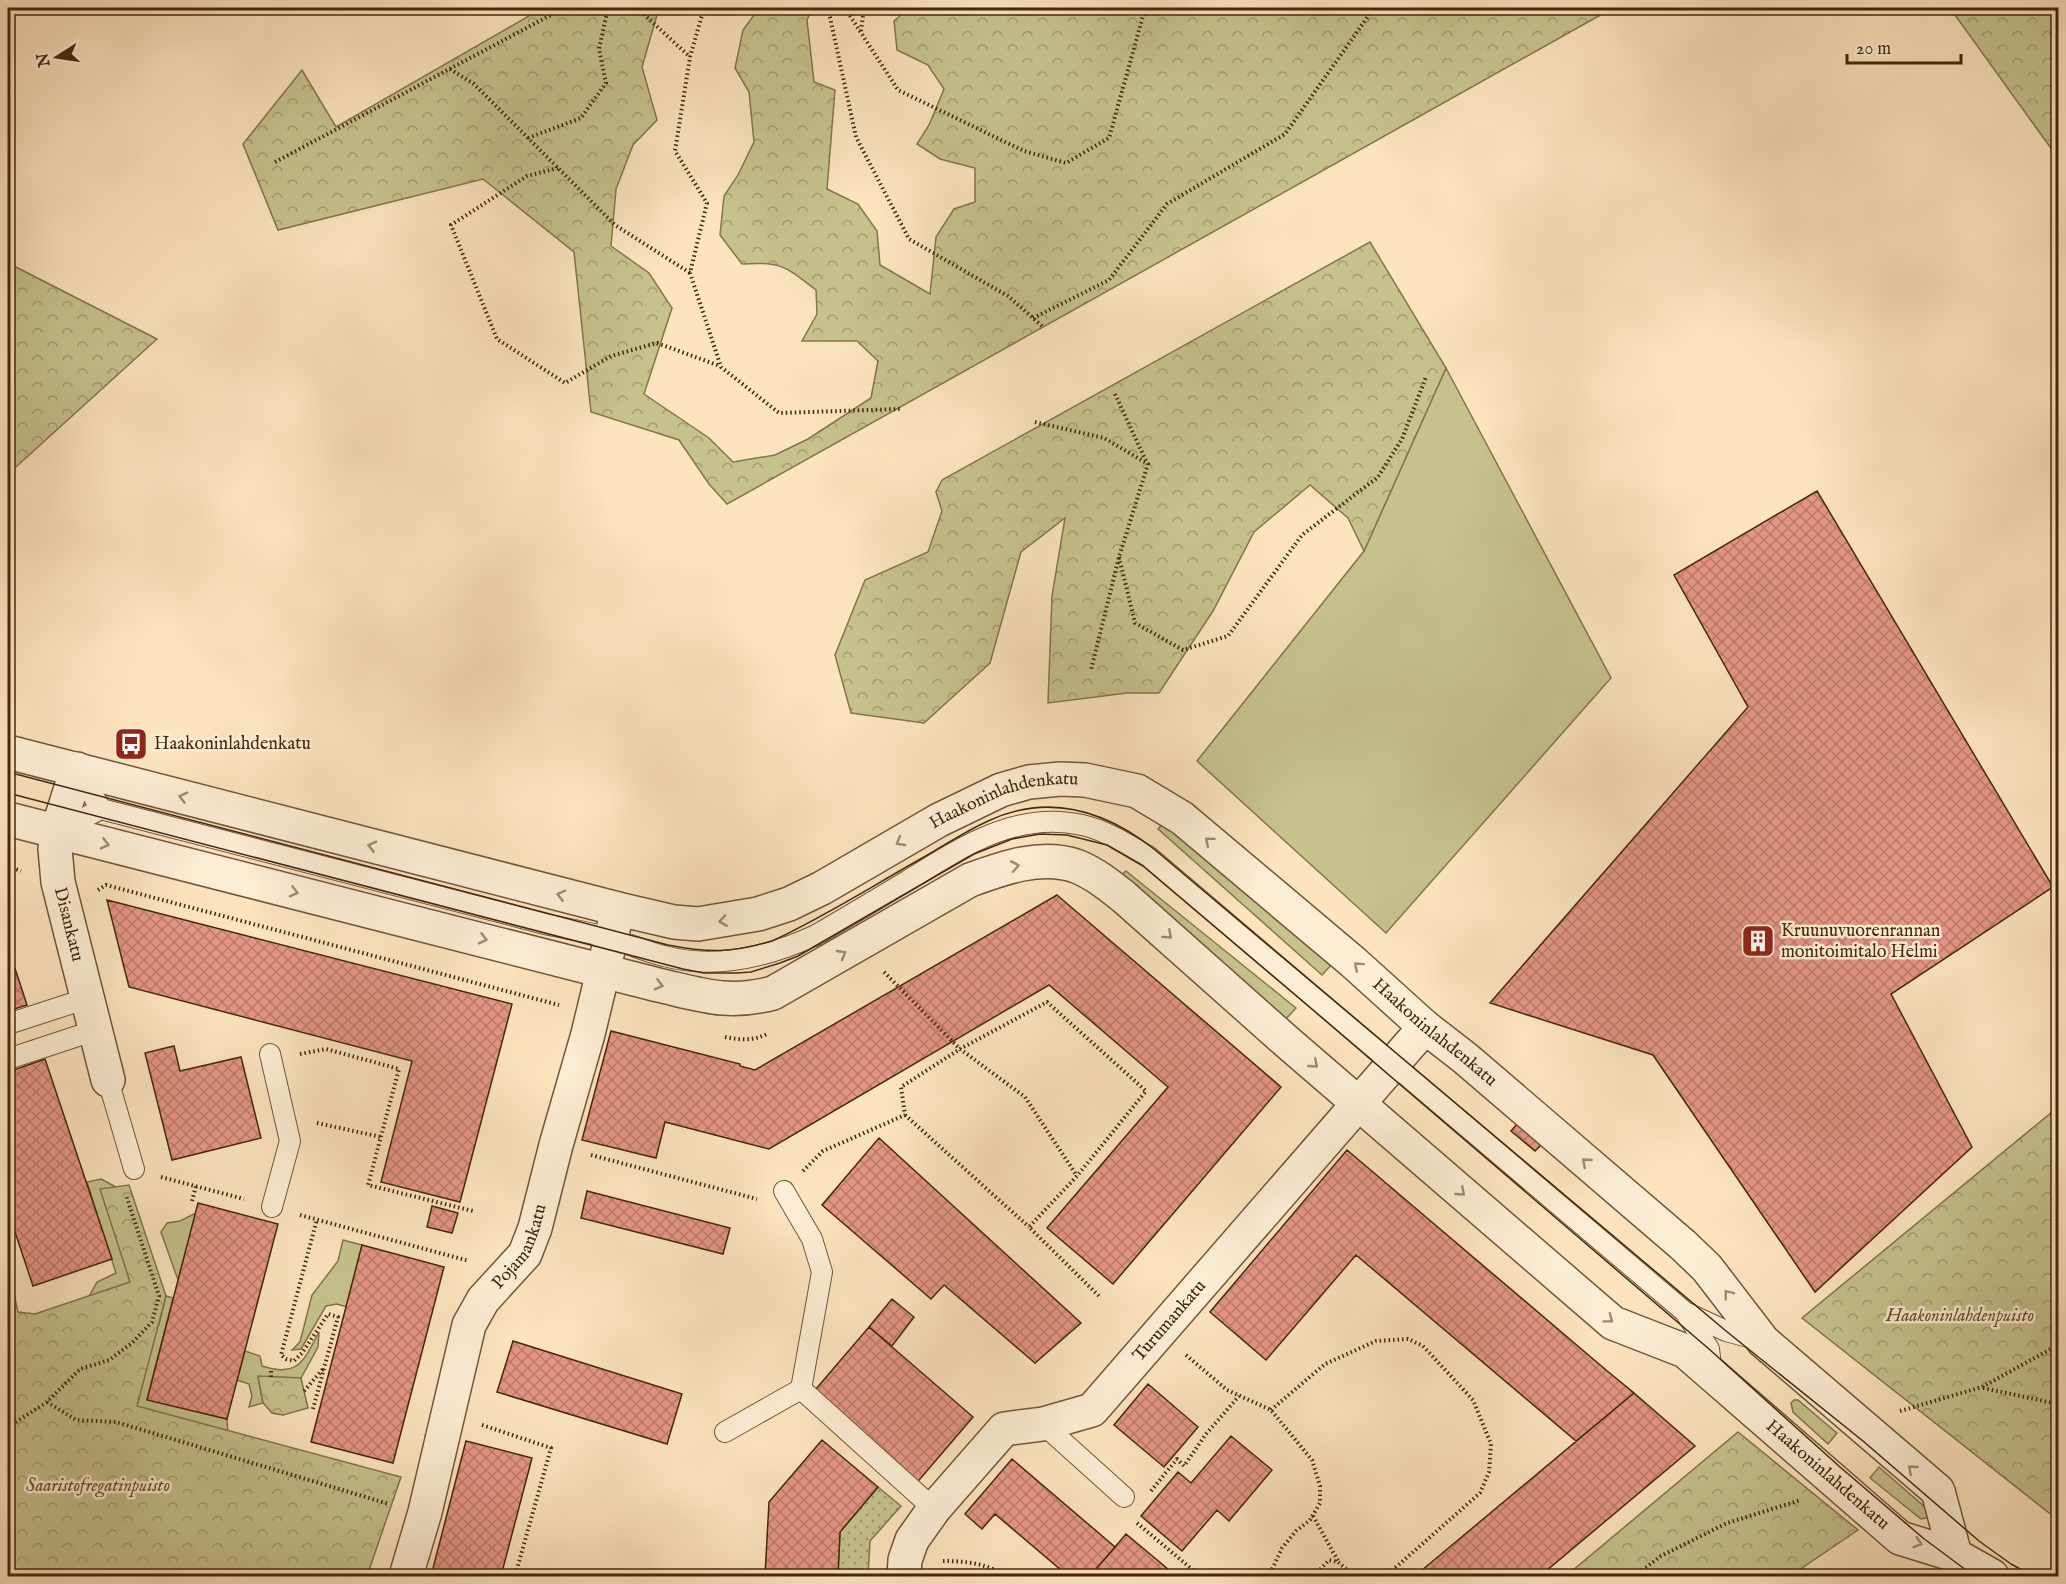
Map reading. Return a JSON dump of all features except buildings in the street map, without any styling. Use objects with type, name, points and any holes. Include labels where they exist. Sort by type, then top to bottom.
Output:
[{"type":"street","name":"Haakoninlahdenkatu","points":[[8,752],[77,769],[614,923],[698,924],[758,914],[789,904],[822,888],[939,820],[1001,790],[1029,782],[1060,779],[1085,780],[1137,791],[1182,818],[1699,1260],[1763,1341],[1938,1491],[1955,1555]]},
{"type":"street","name":"Disankatu","points":[[77,769],[57,832],[55,849],[58,882],[108,1080]]},
{"type":"street","name":"Haakoninlahdenkatu","points":[[8,819],[724,999],[754,998],[773,993],[970,880],[1003,868],[1032,863],[1054,862],[1076,866],[1101,879],[1124,897],[1613,1323],[1685,1352],[1900,1538],[1955,1555],[1992,1576]]},
{"type":"street","name":"Pojamankatu","points":[[406,1576],[425,1512],[469,1325],[483,1300],[525,1254],[536,1228],[556,1145],[588,1034],[614,923]]},
{"type":"street","name":"Turumankatu","points":[[904,1568],[912,1540],[934,1509],[1004,1429],[1043,1424],[1092,1410],[1425,1027]]},
{"type":"lane","points":[[57,832],[101,809],[77,769]]},
{"type":"lane","name":"Haakoninlahdenkatu","points":[[101,809],[545,924],[614,923],[666,957],[698,961],[731,961],[793,946],[816,935],[964,846],[1006,828],[1030,823],[1057,822],[1082,825],[1123,842],[1148,856],[1685,1312],[1726,1332],[1763,1341]]},
{"type":"lane","points":[[8,1024],[88,998]]},
{"type":"lane","points":[[8,1059],[96,1030]]},
{"type":"lane","points":[[271,1057],[290,1141],[272,1207]]},
{"type":"lane","points":[[108,1080],[134,1169]]},
{"type":"lane","points":[[784,1191],[812,1239],[822,1272],[801,1389]]},
{"type":"lane","name":"Haakoninlahdenkatu","points":[[1685,1312],[1709,1349],[1712,1373]]},
{"type":"lane","points":[[725,1432],[801,1389]]},
{"type":"lane","points":[[801,1389],[934,1509]]},
{"type":"lane","points":[[1043,1424],[1124,1497]]},
{"type":"path","points":[[274,162],[564,8]]},
{"type":"path","points":[[528,138],[581,118],[606,83],[599,49],[608,8]]},
{"type":"path","points":[[637,8],[690,57]]},
{"type":"path","points":[[704,8],[690,57],[675,151],[707,203],[690,273],[721,367]]},
{"type":"path","points":[[828,8],[856,137],[909,239],[1008,296],[1042,326]]},
{"type":"path","points":[[845,8],[898,90],[1024,151],[1066,163],[1109,138],[1143,16],[1149,8]]},
{"type":"path","points":[[861,31],[864,8]]},
{"type":"path","points":[[1033,318],[1109,280],[1167,204],[1285,134],[1374,8]]},
{"type":"path","points":[[450,69],[474,84],[615,225],[690,273]]},
{"type":"path","points":[[558,168],[528,176],[451,225],[496,339],[564,383],[611,356],[657,343],[721,367],[779,413],[900,409]]},
{"type":"path","points":[[1119,557],[1135,624],[1183,650],[1228,636],[1302,535],[1378,477],[1402,439],[1426,377]]},
{"type":"path","points":[[1091,670],[1119,557],[1148,464],[1115,394]]},
{"type":"path","points":[[1035,422],[1104,438],[1148,464]]},
{"type":"path","points":[[883,971],[960,1049],[1025,1097],[1077,1176]]},
{"type":"path","points":[[1029,1227],[1077,1176],[1146,1091],[1047,1002],[960,1049],[901,1087],[905,1115],[1029,1227],[1101,1298]]},
{"type":"path","points":[[271,1057],[326,1049],[399,1069],[368,1185],[473,1211]]},
{"type":"path","points":[[556,1145],[756,1200],[784,1191],[823,1151],[905,1115]]},
{"type":"path","points":[[288,1129],[318,1123],[381,1137]]},
{"type":"path","points":[[134,1169],[508,1272]]},
{"type":"path","points":[[192,1201],[196,1186]]},
{"type":"path","points":[[313,1409],[338,1317],[328,1314],[294,1361],[281,1355],[316,1219]]},
{"type":"path","points":[[8,1427],[47,1402],[80,1370],[109,1360],[152,1322],[159,1296],[135,1224]]},
{"type":"path","points":[[1159,1332],[1227,1390],[1271,1410],[1312,1460],[1320,1486],[1320,1503],[1313,1516],[1282,1548],[1269,1576]]},
{"type":"path","points":[[1271,1410],[1325,1364],[1376,1341],[1408,1339],[1423,1346],[1473,1400],[1491,1444],[1489,1472],[1480,1492],[1386,1576]]},
{"type":"path","points":[[1896,1413],[1982,1388],[2058,1345]]},
{"type":"path","points":[[271,1377],[272,1368]]},
{"type":"path","points":[[304,1391],[324,1368]]},
{"type":"path","points":[[1982,1388],[2058,1404]]},
{"type":"path","points":[[1150,1492],[1177,1459],[1184,1466],[1206,1434],[1239,1396]]},
{"type":"path","points":[[47,1402],[76,1420],[116,1422],[390,1505],[425,1512]]},
{"type":"path","points":[[448,1413],[551,1448],[515,1576]]},
{"type":"path","points":[[1124,1497],[1125,1513],[1200,1576]]},
{"type":"path","points":[[1635,1576],[1661,1556],[1727,1523],[1803,1500]]},
{"type":"path","points":[[1313,1516],[1338,1562],[1354,1576]]},
{"type":"path","points":[[1314,1576],[1329,1560],[1338,1562]]},
{"type":"path","points":[[904,1568],[953,1561],[981,1564],[1005,1576]]},
{"type":"green space","points":[[527,8],[659,8],[642,67],[657,120],[633,145],[616,189],[611,246],[649,273],[672,308],[644,394],[709,438],[733,462],[775,455],[808,439],[871,398],[878,361],[857,341],[802,341],[817,314],[816,290],[783,267],[742,264],[720,235],[724,196],[738,175],[754,142],[749,92],[735,68],[743,30],[759,8],[812,8],[807,20],[814,82],[835,90],[827,189],[858,204],[877,231],[880,265],[930,294],[936,237],[954,209],[975,202],[975,168],[940,159],[917,144],[929,125],[944,89],[928,65],[897,50],[894,21],[909,8],[1613,8],[727,504],[709,484],[679,440],[591,412],[574,252],[483,179],[278,230],[243,144],[302,70],[336,127],[529,16]]},
{"type":"green space","points":[[1950,8],[2058,8],[2058,158]]},
{"type":"green space","points":[[1370,242],[1446,368],[1364,551],[1348,518],[1310,485],[1254,532],[1213,611],[1159,693],[1127,693],[1048,703],[1052,596],[1065,518],[1021,552],[990,663],[924,723],[851,713],[835,655],[865,580],[928,552],[942,511],[936,492],[942,480]]},
{"type":"green space","points":[[8,263],[157,339],[8,474]]},
{"type":"green space","points":[[1446,368],[1611,678],[1386,933],[1197,761],[1364,551]]},
{"type":"green space","points":[[1165,821],[1333,963],[1322,975],[1158,829]]},
{"type":"green space","points":[[1126,871],[1296,1008],[1285,1020],[1120,876]]},
{"type":"green space","name":"Haakoninlahdenpuisto","points":[[2058,1107],[2058,1520],[1802,1318]]},
{"type":"green space","points":[[101,1179],[116,1187],[154,1297],[86,1302],[97,1282],[116,1273],[87,1182]]},
{"type":"green space","name":"Saaristofregatinpuisto","points":[[129,1185],[166,1296],[137,1406],[401,1477],[367,1576],[8,1576],[8,1283],[14,1294],[18,1312],[35,1314],[130,1282],[100,1189]]},
{"type":"green space","points":[[196,1213],[178,1280],[161,1232],[167,1223],[180,1221]]},
{"type":"green space","points":[[343,1240],[362,1245],[347,1307],[337,1304],[326,1306],[301,1349],[292,1350],[300,1342],[312,1295],[338,1261]]},
{"type":"green space","points":[[166,1296],[173,1298],[147,1399],[227,1419],[228,1435],[68,1388],[159,1324]]},
{"type":"green space","points":[[319,1332],[318,1347],[301,1378],[258,1377],[263,1403],[249,1407],[252,1396],[249,1384],[237,1380],[245,1351],[260,1356],[262,1366],[284,1370],[292,1368],[304,1358]]},
{"type":"green space","points":[[258,1376],[301,1378],[308,1408],[283,1415],[272,1413],[263,1403]]},
{"type":"green space","points":[[1798,1400],[1837,1433],[1828,1444],[1793,1412],[1791,1403]]},
{"type":"green space","points":[[1738,1432],[1858,1530],[1790,1576],[1566,1576]]},
{"type":"green space","points":[[1879,1467],[1927,1509],[1926,1518],[1921,1519],[1870,1478]]},
{"type":"green space","points":[[878,1487],[901,1506],[870,1541],[868,1576],[838,1576],[840,1532]]},
{"type":"tram line","points":[[8,772],[668,945],[708,950],[732,950],[772,941],[830,911],[972,829],[1010,813],[1032,808],[1054,807],[1095,816],[1135,835],[1154,849],[1726,1331],[1863,1441],[1979,1541],[2011,1564],[2033,1576]]},
{"type":"tram line","points":[[8,793],[704,973],[751,972],[798,956],[974,854],[1012,839],[1040,834],[1067,835],[1107,845],[1143,866],[1709,1349],[1923,1538],[1974,1576]]},
{"type":"place","name":"Haakoninlahdenkatu","points":[[131,744]]},
{"type":"place","name":"Kruunuvuorenrannan monitoimitalo Helmi","points":[[1758,941]]}]
